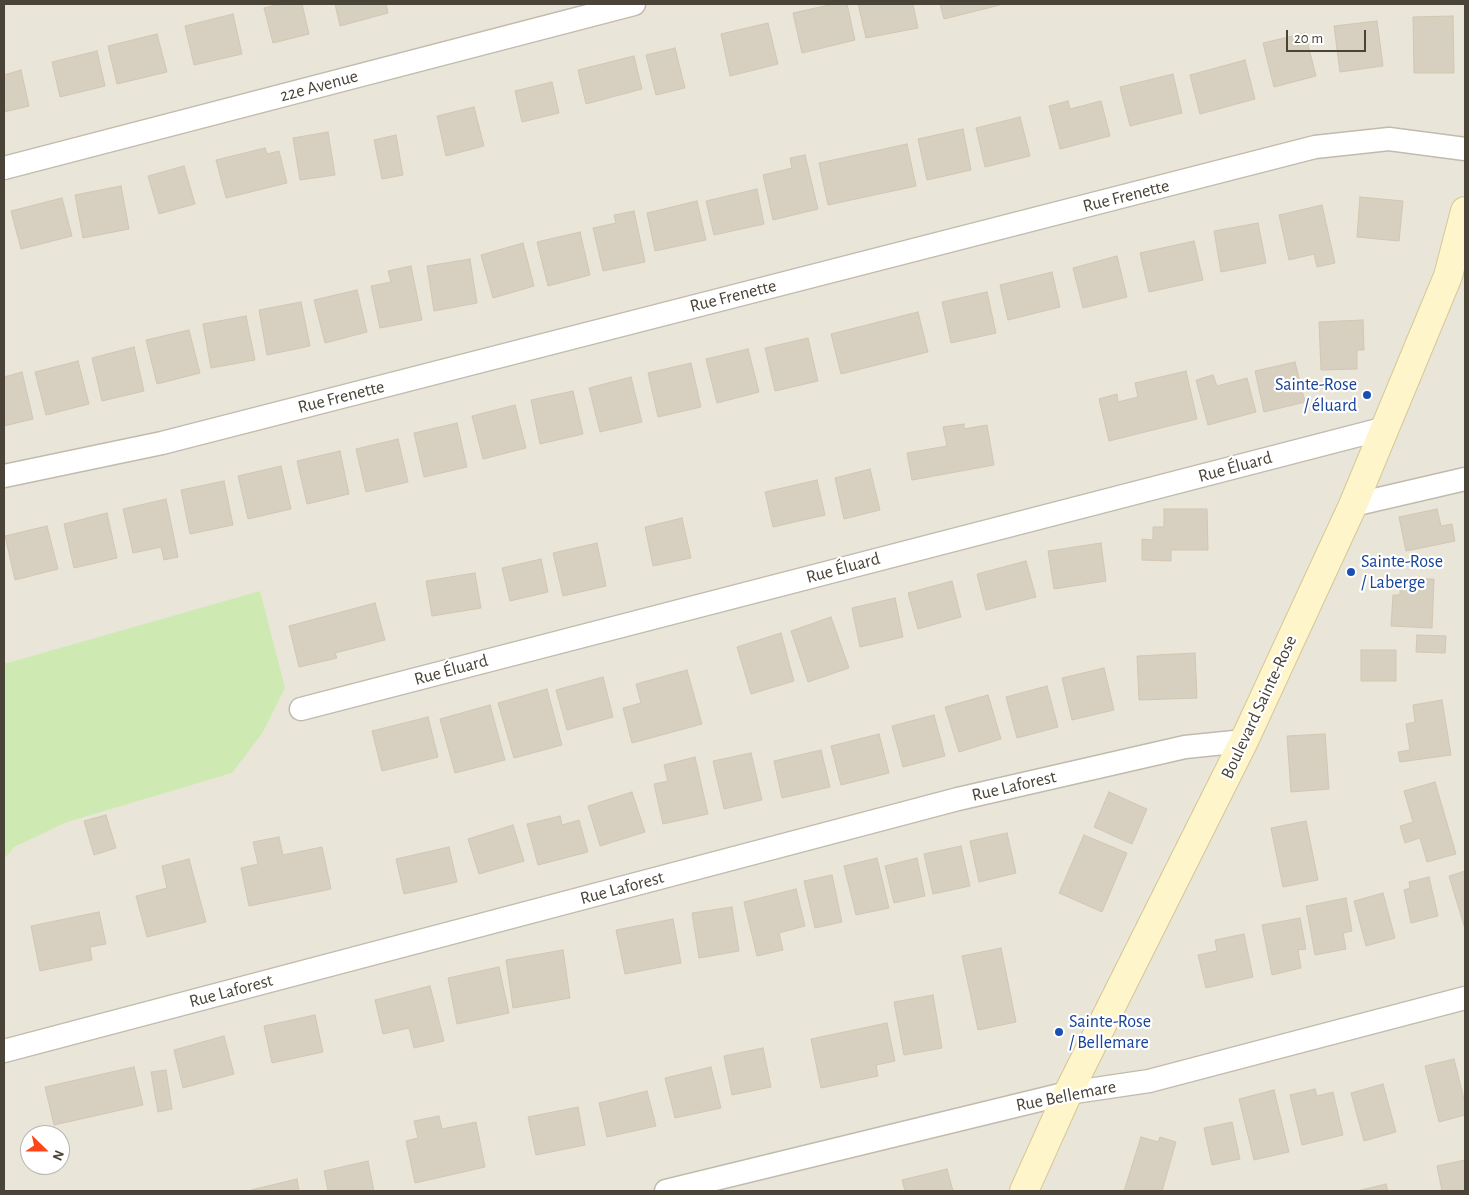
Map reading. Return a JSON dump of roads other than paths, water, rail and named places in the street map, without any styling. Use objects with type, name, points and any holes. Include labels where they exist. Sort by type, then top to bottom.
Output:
[{"type":"street","name":"22e Avenue","points":[[4,168],[634,4]]},
{"type":"street","name":"Rue Frenette","points":[[4,476],[162,443],[1315,147],[1388,139],[1465,149]]},
{"type":"street","name":"Boulevard Sainte-Rose","points":[[1024,1191],[1068,1093],[1244,741],[1353,505],[1448,276],[1465,211]]},
{"type":"street","name":"Rue Éluard","points":[[301,709],[1386,428]]},
{"type":"street","points":[[1353,505],[1465,479]]},
{"type":"street","name":"Rue Laforest","points":[[4,1051],[958,799],[1185,747],[1244,741]]},
{"type":"street","name":"Rue Bellemare","points":[[666,1191],[1068,1093],[1148,1081],[1465,998]]},
{"type":"place","name":"Sainte-Rose / éluard","points":[[1367,395]]},
{"type":"place","name":"Sainte-Rose / Laberge","points":[[1351,572]]},
{"type":"place","name":"Sainte-Rose / Bellemare","points":[[1059,1032]]}]
